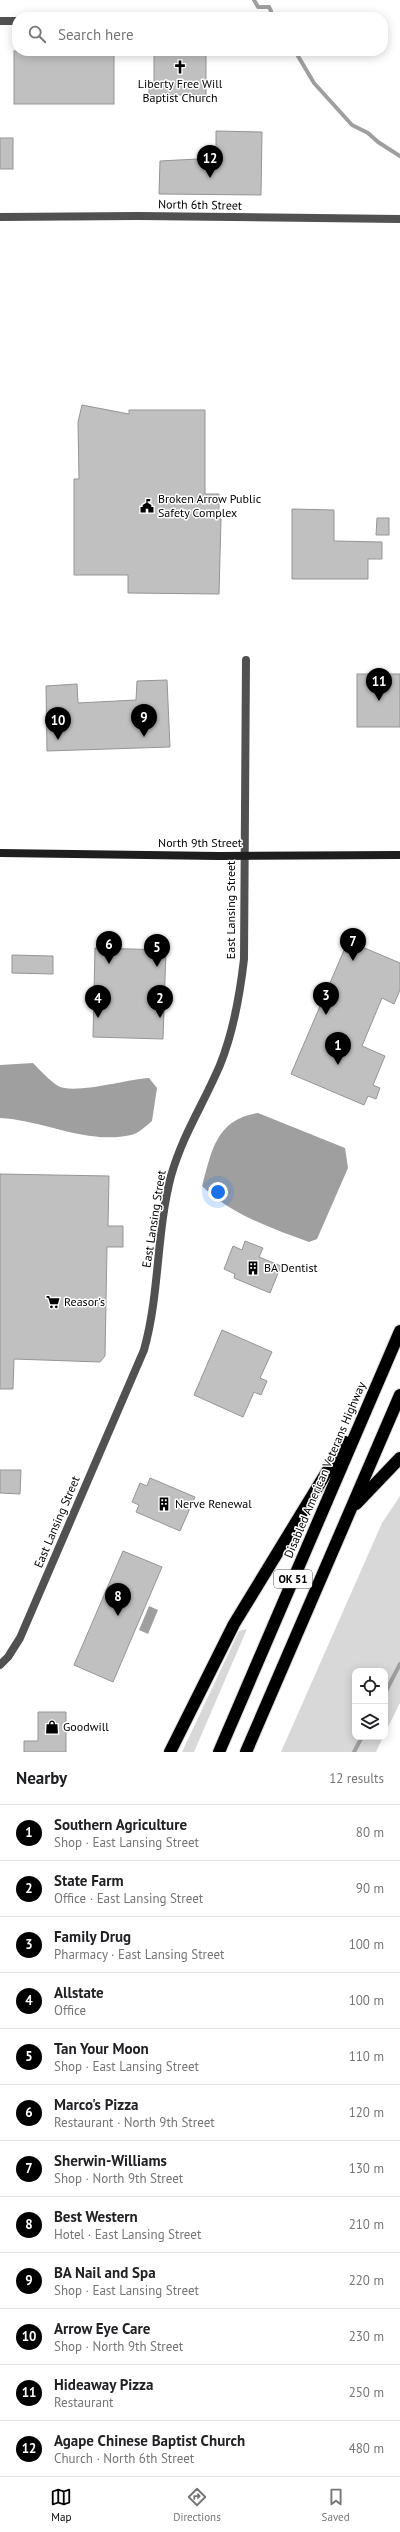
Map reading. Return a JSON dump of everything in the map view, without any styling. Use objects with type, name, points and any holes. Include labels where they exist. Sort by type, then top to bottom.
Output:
[{"type":"highway","name":"Disabled American Veterans Highway","points":[[219,1752],[400,1331]]},
{"type":"highway","name":"OK 51","points":[[246,1752],[400,1395]]},
{"type":"highway","points":[[170,1752],[234,1624],[368,1406]]},
{"type":"highway","points":[[350,1511],[400,1458]]},
{"type":"main road","name":"North 9th Street","points":[[0,853],[400,855]]},
{"type":"street","points":[[0,21],[12,21]]},
{"type":"street","name":"North 6th Street","points":[[0,217],[138,216],[400,219]]},
{"type":"street","name":"East Lansing Street","points":[[0,1665],[8,1657],[20,1638],[144,1350],[152,1324],[171,1178],[184,1136],[220,1064],[236,1007],[244,959],[243,855],[246,660]]},
{"type":"shaded area","points":[[33,1063],[55,1084],[66,1088],[88,1088],[149,1078],[157,1088],[152,1121],[142,1130],[134,1134],[115,1137],[98,1137],[0,1118],[0,1065]]},
{"type":"shaded area","points":[[258,1113],[345,1148],[348,1168],[317,1239],[309,1242],[252,1220],[225,1205],[202,1186],[213,1149],[224,1130],[233,1122]]},
{"type":"shaded area","points":[[400,1496],[400,1703],[388,1727],[388,1668],[352,1668],[352,1740],[382,1740],[376,1752],[281,1752],[382,1523]]},
{"type":"shaded area","points":[[149,1606],[158,1610],[148,1634],[139,1630]]},
{"type":"shaded area","points":[[247,1629],[194,1752],[182,1752],[239,1631]]},
{"type":"building","points":[[14,56],[114,56],[114,104],[14,104]]},
{"type":"building","name":"Liberty Free Will Baptist Church","points":[[154,56],[206,56],[206,95],[149,95],[149,83],[154,83]]},
{"type":"building","points":[[216,131],[262,132],[261,195],[159,194],[160,161],[216,158]]},
{"type":"building","points":[[0,138],[13,138],[13,169],[0,169]]},
{"type":"building","name":"Broken Arrow Public Safety Complex","points":[[82,405],[129,414],[129,410],[205,410],[205,494],[219,494],[219,519],[221,519],[219,594],[128,593],[128,575],[74,575],[74,479],[79,479],[78,422]]},
{"type":"building","points":[[292,509],[334,510],[334,541],[382,542],[382,559],[368,559],[368,579],[292,579]]},
{"type":"building","points":[[377,518],[389,518],[389,535],[376,535]]},
{"type":"building","points":[[357,674],[400,674],[400,727],[357,727]]},
{"type":"building","points":[[167,680],[170,747],[47,751],[46,686],[77,684],[78,703],[136,700],[137,681]]},
{"type":"building","points":[[348,941],[400,963],[400,990],[394,1004],[382,998],[362,1046],[385,1056],[373,1085],[380,1088],[376,1099],[368,1096],[364,1105],[291,1074]]},
{"type":"building","points":[[95,948],[166,950],[163,1039],[93,1037]]},
{"type":"building","points":[[12,955],[53,956],[53,974],[12,973]]},
{"type":"building","name":"Reasor's","points":[[0,1174],[109,1176],[108,1226],[123,1226],[123,1247],[107,1247],[105,1356],[100,1362],[14,1359],[13,1389],[0,1389]]},
{"type":"building","name":"BA Dentist","points":[[245,1241],[263,1248],[259,1257],[281,1266],[270,1293],[234,1278],[235,1274],[224,1269],[233,1246],[242,1250]]},
{"type":"building","points":[[222,1330],[272,1352],[260,1378],[267,1381],[261,1395],[254,1392],[243,1417],[194,1395]]},
{"type":"building","points":[[0,1470],[21,1470],[20,1494],[0,1493]]},
{"type":"building","name":"Nerve Renewal","points":[[150,1478],[195,1497],[180,1531],[136,1512],[139,1505],[132,1502],[140,1483],[147,1486]]},
{"type":"building","points":[[123,1551],[162,1567],[113,1682],[74,1665]]},
{"type":"building","name":"Goodwill","points":[[38,1712],[66,1712],[66,1752],[24,1752],[24,1741],[38,1741]]},
{"type":"waterway","points":[[254,0],[258,7],[269,7],[271,11]]},
{"type":"waterway","points":[[298,56],[314,83],[352,125],[368,133],[378,142],[400,156]]},
{"type":"waterway","points":[[388,1687],[400,1664]]},
{"type":"waterway","points":[[354,1752],[360,1740]]},
{"type":"place","name":"Liberty Free Will Baptist Church","points":[[180,67]]},
{"type":"place","name":"Agape Chinese Baptist Church","points":[[210,178]]},
{"type":"place","name":"Broken Arrow Public Safety Complex","points":[[147,506]]},
{"type":"place","name":"Hideaway Pizza","points":[[379,701]]},
{"type":"place","name":"BA Nail and Spa","points":[[144,737]]},
{"type":"place","name":"Arrow Eye Care","points":[[58,740]]},
{"type":"place","name":"Sherwin-Williams","points":[[353,961]]},
{"type":"place","name":"Marco's Pizza","points":[[109,964]]},
{"type":"place","name":"Tan Your Moon","points":[[157,967]]},
{"type":"place","name":"Family Drug","points":[[326,1015]]},
{"type":"place","name":"Allstate","points":[[98,1018]]},
{"type":"place","name":"State Farm","points":[[160,1018]]},
{"type":"place","name":"Southern Agriculture","points":[[338,1065]]},
{"type":"place","name":"BA Dentist","points":[[253,1268]]},
{"type":"place","name":"Reasor's","points":[[53,1302]]},
{"type":"place","name":"Nerve Renewal","points":[[164,1504]]},
{"type":"place","name":"Best Western","points":[[118,1616]]},
{"type":"place","name":"Goodwill","points":[[52,1727]]}]
